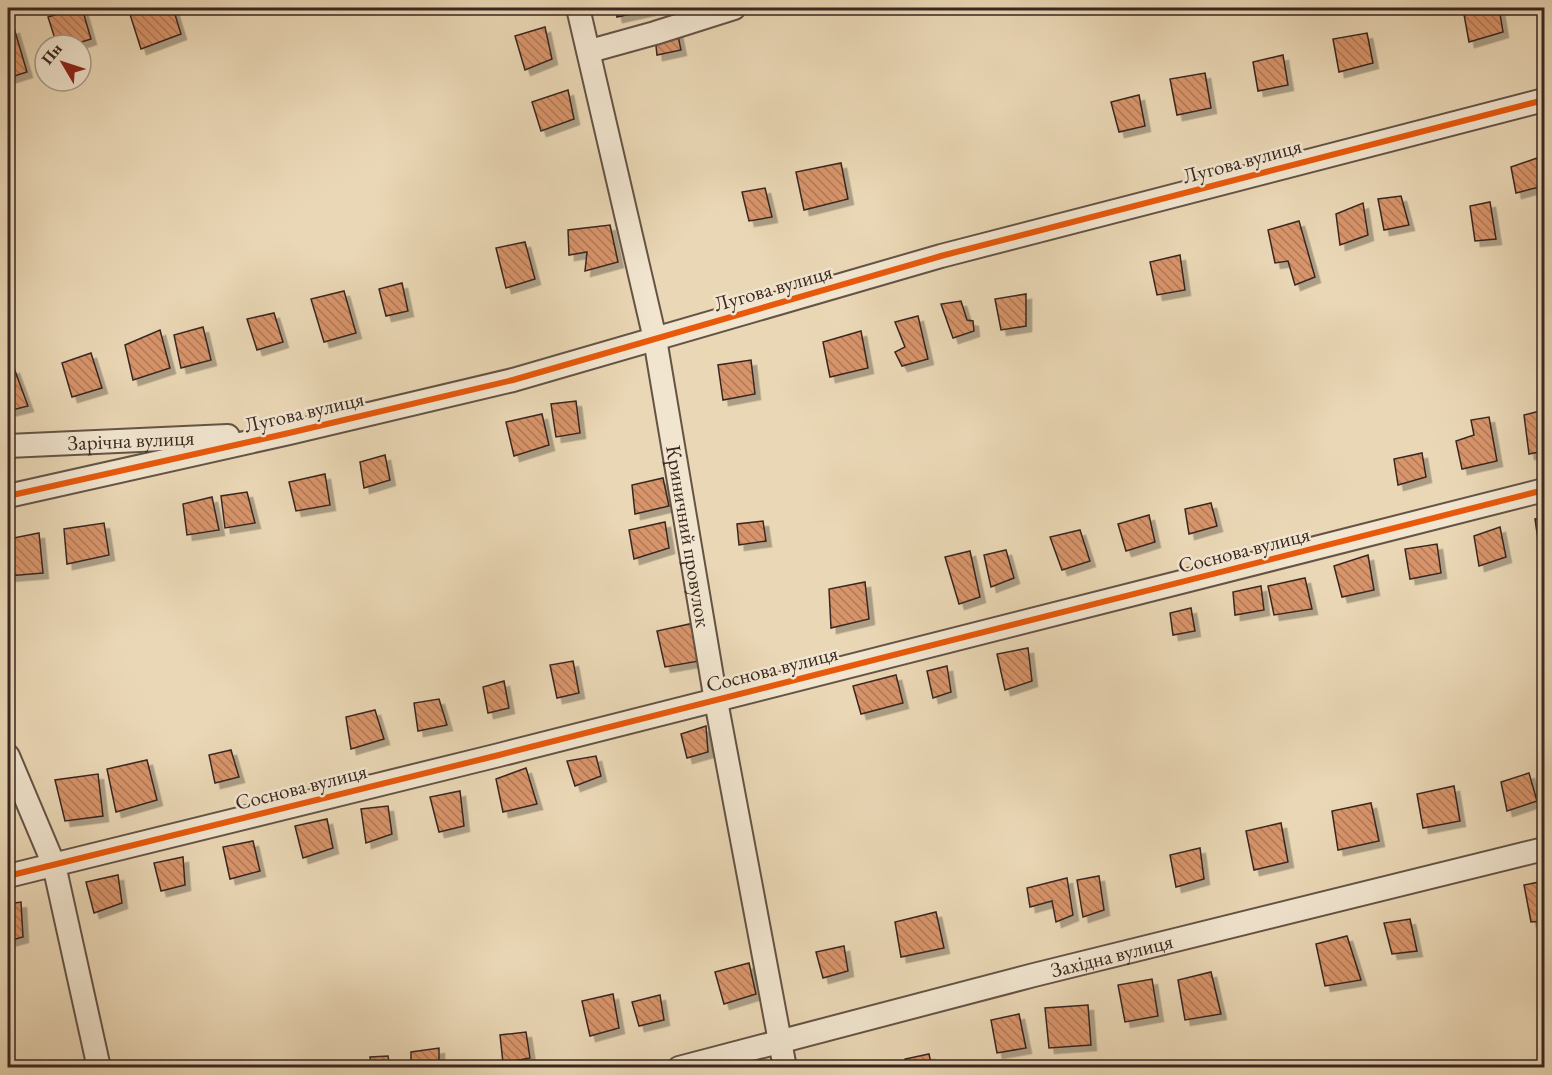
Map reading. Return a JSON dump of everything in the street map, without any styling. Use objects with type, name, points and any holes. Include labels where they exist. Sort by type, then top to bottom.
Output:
[{"type":"street","name":"Криничний провулок","points":[[578,8],[590,51],[655,339],[716,700],[785,1068]]},
{"type":"street","points":[[590,51],[734,8]]},
{"type":"street","name":"Лугова вулиця","points":[[8,496],[513,380],[940,256],[1545,100]]},
{"type":"street","name":"Зарічна вулиця","points":[[8,446],[289,433]]},
{"type":"street","name":"Соснова вулиця","points":[[8,876],[1545,490]]},
{"type":"street","points":[[8,756],[54,865],[99,1068]]},
{"type":"street","name":"Західна вулиця","points":[[679,1068],[1034,975],[1545,849]]},
{"type":"building","points":[[82,8],[89,33],[53,33],[48,17]]},
{"type":"building","points":[[128,8],[173,8],[181,34],[141,49]]},
{"type":"building","points":[[615,8],[648,8],[649,10],[617,17]]},
{"type":"building","points":[[1499,8],[1503,32],[1469,42],[1463,9]]},
{"type":"building","points":[[1539,8],[1544,8],[1544,21],[1542,22]]},
{"type":"building","points":[[545,27],[552,59],[525,70],[515,36]]},
{"type":"building","points":[[14,28],[27,72],[8,78],[8,30]]},
{"type":"building","points":[[677,31],[681,50],[657,55],[655,37]]},
{"type":"building","points":[[1367,33],[1373,63],[1339,72],[1333,39]]},
{"type":"building","points":[[1283,55],[1288,85],[1258,91],[1253,62]]},
{"type":"building","points":[[1205,73],[1211,108],[1177,115],[1170,79]]},
{"type":"building","points":[[568,90],[574,119],[541,131],[532,102]]},
{"type":"building","points":[[1139,95],[1145,126],[1119,132],[1111,102]]},
{"type":"building","points":[[1537,158],[1543,186],[1516,193],[1511,167]]},
{"type":"building","points":[[841,163],[848,199],[804,210],[796,172]]},
{"type":"building","points":[[765,188],[772,217],[749,221],[742,192]]},
{"type":"building","points":[[1401,196],[1409,225],[1384,230],[1378,199]]},
{"type":"building","points":[[1490,202],[1496,239],[1475,241],[1470,206]]},
{"type":"building","points":[[1363,203],[1368,235],[1340,245],[1336,214]]},
{"type":"building","points":[[1299,221],[1315,277],[1295,285],[1288,261],[1275,263],[1268,230]]},
{"type":"building","points":[[610,225],[618,262],[585,271],[587,252],[569,255],[568,230]]},
{"type":"building","points":[[525,242],[535,279],[506,288],[496,248]]},
{"type":"building","points":[[1180,255],[1185,290],[1157,295],[1150,262]]},
{"type":"building","points":[[402,283],[408,311],[386,316],[379,289]]},
{"type":"building","points":[[344,291],[356,333],[324,342],[311,299]]},
{"type":"building","points":[[1026,294],[1026,326],[1001,330],[995,299]]},
{"type":"building","points":[[961,301],[967,320],[973,321],[974,331],[953,338],[941,304]]},
{"type":"building","points":[[274,313],[283,342],[257,350],[247,319]]},
{"type":"building","points":[[918,316],[928,359],[902,366],[895,352],[905,347],[895,322]]},
{"type":"building","points":[[203,327],[211,360],[181,368],[174,335]]},
{"type":"building","points":[[160,330],[170,368],[133,380],[125,345]]},
{"type":"building","points":[[861,331],[868,368],[830,377],[823,342]]},
{"type":"building","points":[[91,353],[102,388],[72,397],[62,363]]},
{"type":"building","points":[[751,360],[755,394],[723,400],[718,365]]},
{"type":"building","points":[[14,368],[28,406],[8,411],[8,370]]},
{"type":"building","points":[[576,401],[580,433],[556,437],[551,404]]},
{"type":"building","points":[[1544,410],[1544,451],[1529,454],[1524,415]]},
{"type":"building","points":[[542,414],[549,445],[514,456],[506,422]]},
{"type":"building","points":[[1489,417],[1497,461],[1462,469],[1456,441],[1474,435],[1471,420]]},
{"type":"building","points":[[1422,453],[1426,477],[1398,485],[1394,459]]},
{"type":"building","points":[[385,455],[390,480],[364,488],[360,462]]},
{"type":"building","points":[[325,474],[330,505],[296,511],[289,482]]},
{"type":"building","points":[[663,478],[669,506],[635,514],[632,485]]},
{"type":"building","points":[[247,492],[255,523],[225,528],[221,496]]},
{"type":"building","points":[[212,497],[219,530],[187,535],[183,504]]},
{"type":"building","points":[[1211,503],[1217,526],[1189,534],[1185,509]]},
{"type":"building","points":[[1149,515],[1155,542],[1126,551],[1118,524]]},
{"type":"building","points":[[1544,518],[1544,545],[1539,547],[1535,519]]},
{"type":"building","points":[[763,521],[766,541],[739,545],[737,524]]},
{"type":"building","points":[[665,522],[669,548],[634,559],[629,530]]},
{"type":"building","points":[[104,523],[109,555],[67,564],[64,529]]},
{"type":"building","points":[[1500,527],[1506,557],[1479,566],[1474,536]]},
{"type":"building","points":[[1080,530],[1090,561],[1062,570],[1050,537]]},
{"type":"building","points":[[39,533],[43,573],[8,576],[8,539]]},
{"type":"building","points":[[1437,544],[1441,573],[1410,579],[1405,549]]},
{"type":"building","points":[[1006,550],[1014,578],[991,587],[984,555]]},
{"type":"building","points":[[970,551],[980,597],[959,604],[945,557]]},
{"type":"building","points":[[1368,555],[1374,590],[1342,597],[1334,566]]},
{"type":"building","points":[[1305,578],[1312,609],[1274,615],[1268,586]]},
{"type":"building","points":[[865,582],[869,619],[831,628],[829,589]]},
{"type":"building","points":[[1261,586],[1264,610],[1235,615],[1233,592]]},
{"type":"building","points":[[1191,608],[1195,631],[1173,635],[1170,613]]},
{"type":"building","points":[[694,623],[699,661],[665,667],[657,631]]},
{"type":"building","points":[[1028,648],[1032,681],[1005,690],[997,654]]},
{"type":"building","points":[[573,661],[579,693],[557,698],[550,665]]},
{"type":"building","points":[[947,666],[951,692],[933,698],[927,671]]},
{"type":"building","points":[[896,675],[903,703],[861,714],[853,686]]},
{"type":"building","points":[[504,681],[509,708],[488,713],[483,687]]},
{"type":"building","points":[[439,699],[447,725],[418,731],[414,703]]},
{"type":"building","points":[[375,710],[384,739],[351,749],[346,717]]},
{"type":"building","points":[[706,726],[708,752],[687,758],[681,734]]},
{"type":"building","points":[[231,750],[239,777],[215,783],[209,755]]},
{"type":"building","points":[[596,756],[601,776],[575,786],[567,761]]},
{"type":"building","points":[[147,760],[157,800],[116,812],[107,769]]},
{"type":"building","points":[[526,768],[537,804],[503,812],[496,779]]},
{"type":"building","points":[[1529,773],[1537,801],[1507,811],[1501,782]]},
{"type":"building","points":[[98,774],[103,816],[65,821],[55,780]]},
{"type":"building","points":[[1454,786],[1460,821],[1423,828],[1417,794]]},
{"type":"building","points":[[460,791],[464,826],[439,832],[430,797]]},
{"type":"building","points":[[1371,803],[1379,841],[1338,850],[1332,811]]},
{"type":"building","points":[[388,806],[392,834],[366,843],[361,809]]},
{"type":"building","points":[[327,819],[333,848],[303,858],[295,826]]},
{"type":"building","points":[[1281,823],[1288,862],[1254,870],[1246,831]]},
{"type":"building","points":[[253,841],[260,871],[230,879],[223,847]]},
{"type":"building","points":[[1200,848],[1204,879],[1176,887],[1170,855]]},
{"type":"building","points":[[183,857],[185,885],[161,891],[154,863]]},
{"type":"building","points":[[118,875],[122,903],[94,913],[86,882]]},
{"type":"building","points":[[1099,876],[1104,910],[1083,917],[1077,880]]},
{"type":"building","points":[[1067,878],[1073,915],[1056,922],[1052,901],[1030,907],[1027,888]]},
{"type":"building","points":[[1544,881],[1544,921],[1531,922],[1524,885]]},
{"type":"building","points":[[21,902],[23,937],[8,941],[8,904]]},
{"type":"building","points":[[936,912],[944,948],[901,957],[895,922]]},
{"type":"building","points":[[1410,919],[1417,951],[1392,954],[1384,923]]},
{"type":"building","points":[[1347,936],[1361,980],[1325,986],[1316,944]]},
{"type":"building","points":[[844,946],[848,971],[823,978],[816,952]]},
{"type":"building","points":[[749,963],[756,994],[724,1004],[715,972]]},
{"type":"building","points":[[1211,972],[1221,1014],[1185,1020],[1178,980]]},
{"type":"building","points":[[1152,979],[1158,1016],[1125,1022],[1118,985]]},
{"type":"building","points":[[613,994],[619,1028],[590,1036],[582,1001]]},
{"type":"building","points":[[660,995],[664,1020],[639,1026],[632,1002]]},
{"type":"building","points":[[1088,1005],[1091,1045],[1049,1048],[1045,1008]]},
{"type":"building","points":[[1019,1014],[1026,1048],[997,1053],[991,1020]]},
{"type":"building","points":[[526,1032],[530,1058],[503,1063],[500,1035]]},
{"type":"building","points":[[439,1048],[439,1068],[411,1068],[411,1052]]},
{"type":"building","points":[[929,1054],[932,1068],[906,1068],[905,1059]]},
{"type":"building","points":[[388,1056],[390,1068],[372,1068],[370,1057]]},
{"type":"cycle path","points":[[8,496],[513,380],[941,256],[1544,100]]},
{"type":"cycle path","points":[[8,876],[499,755],[1544,490]]}]
